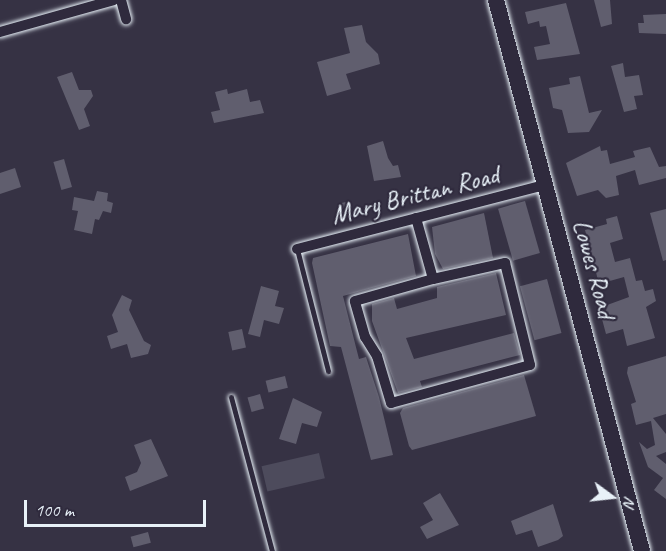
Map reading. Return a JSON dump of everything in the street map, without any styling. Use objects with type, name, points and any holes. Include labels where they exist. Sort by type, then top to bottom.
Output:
[{"type":"main road","name":"Lowes Road","points":[[496,0],[643,550]]},
{"type":"street","points":[[0,32],[114,0]]},
{"type":"street","points":[[121,0],[126,19]]},
{"type":"street","name":"Mary Brittan Road","points":[[297,249],[545,185]]},
{"type":"street","points":[[416,219],[433,279]]},
{"type":"street","points":[[505,263],[530,365],[391,404],[377,356],[365,338],[354,301],[433,279],[505,263]]},
{"type":"lane","points":[[297,249],[328,371]]},
{"type":"lane","points":[[231,397],[272,551]]},
{"type":"shaded area","points":[[319,453],[325,478],[267,492],[262,466]]},
{"type":"building","points":[[594,0],[610,0],[612,24],[601,27]]},
{"type":"building","points":[[566,3],[580,54],[537,60],[534,47],[550,44],[546,26],[540,27],[539,21],[528,24],[525,12]]},
{"type":"building","points":[[666,14],[666,34],[639,33],[638,23],[644,23],[643,15]]},
{"type":"building","points":[[362,25],[366,42],[378,54],[380,64],[346,74],[351,89],[327,96],[317,62],[350,53],[344,28]]},
{"type":"building","points":[[623,63],[625,77],[639,75],[643,95],[634,96],[637,109],[624,112],[611,66]]},
{"type":"building","points":[[72,72],[79,90],[91,90],[93,96],[84,109],[90,126],[79,130],[57,77]]},
{"type":"building","points":[[580,76],[589,113],[602,110],[589,132],[568,133],[562,110],[553,108],[549,88],[570,84],[569,78]]},
{"type":"building","points":[[227,89],[228,94],[247,89],[250,102],[260,100],[264,113],[214,123],[211,112],[220,110],[215,92]]},
{"type":"building","points":[[383,141],[388,158],[393,166],[398,165],[401,177],[374,181],[367,146]]},
{"type":"building","points":[[600,146],[601,151],[607,150],[610,164],[635,157],[633,151],[650,147],[659,167],[666,166],[666,178],[639,185],[635,170],[616,176],[619,195],[606,198],[598,190],[577,196],[566,163]]},
{"type":"building","points":[[64,159],[72,187],[61,190],[53,162]]},
{"type":"building","points":[[15,168],[21,187],[0,194],[0,173]]},
{"type":"building","points":[[97,191],[108,193],[107,201],[113,203],[111,213],[103,211],[99,220],[95,219],[92,234],[74,230],[78,211],[72,210],[74,197],[94,201]]},
{"type":"building","points":[[350,201],[354,218],[342,220],[338,204]]},
{"type":"building","points":[[525,201],[540,253],[513,261],[498,209]]},
{"type":"building","points":[[666,209],[666,260],[663,261],[650,213]]},
{"type":"building","points":[[484,213],[493,258],[443,269],[435,254],[432,227]]},
{"type":"building","points":[[617,216],[623,239],[610,243],[615,262],[630,258],[636,281],[642,280],[645,291],[653,289],[656,301],[646,307],[655,338],[627,346],[623,329],[606,334],[599,308],[629,297],[624,277],[599,284],[585,230],[607,224],[606,219]]},
{"type":"building","points":[[408,234],[416,276],[343,296],[359,359],[366,357],[379,397],[393,455],[371,460],[341,347],[330,346],[312,263],[313,258]]},
{"type":"building","points":[[496,273],[506,315],[406,338],[414,359],[514,333],[520,355],[420,381],[422,387],[398,393],[372,321],[372,304],[394,298],[397,309],[437,298],[437,287]]},
{"type":"building","points":[[547,279],[561,333],[534,340],[520,286]]},
{"type":"building","points":[[261,286],[279,291],[275,306],[284,308],[279,324],[264,320],[260,337],[248,334]]},
{"type":"building","points":[[122,295],[132,300],[129,310],[144,341],[151,345],[148,354],[131,358],[127,344],[111,349],[107,336],[118,332],[112,315]]},
{"type":"building","points":[[242,329],[246,348],[232,350],[228,332]]},
{"type":"building","points":[[666,356],[666,414],[653,418],[666,434],[666,452],[656,456],[666,464],[666,499],[654,490],[663,478],[648,467],[639,442],[647,449],[655,445],[651,421],[636,425],[631,404],[636,402],[627,373],[628,367]]},
{"type":"building","points":[[524,375],[536,416],[412,450],[409,446],[400,413],[403,408]]},
{"type":"building","points":[[285,376],[288,388],[268,392],[266,381]]},
{"type":"building","points":[[260,394],[264,408],[252,412],[248,398]]},
{"type":"building","points":[[293,398],[322,412],[317,427],[302,423],[296,444],[279,439]]},
{"type":"building","points":[[151,439],[168,476],[130,491],[125,477],[137,472],[141,463],[134,445]]},
{"type":"building","points":[[440,493],[459,525],[427,539],[420,527],[433,520],[423,503]]},
{"type":"building","points":[[553,504],[563,536],[538,547],[532,530],[516,535],[511,521]]},
{"type":"building","points":[[148,532],[151,543],[133,547],[131,537]]}]
